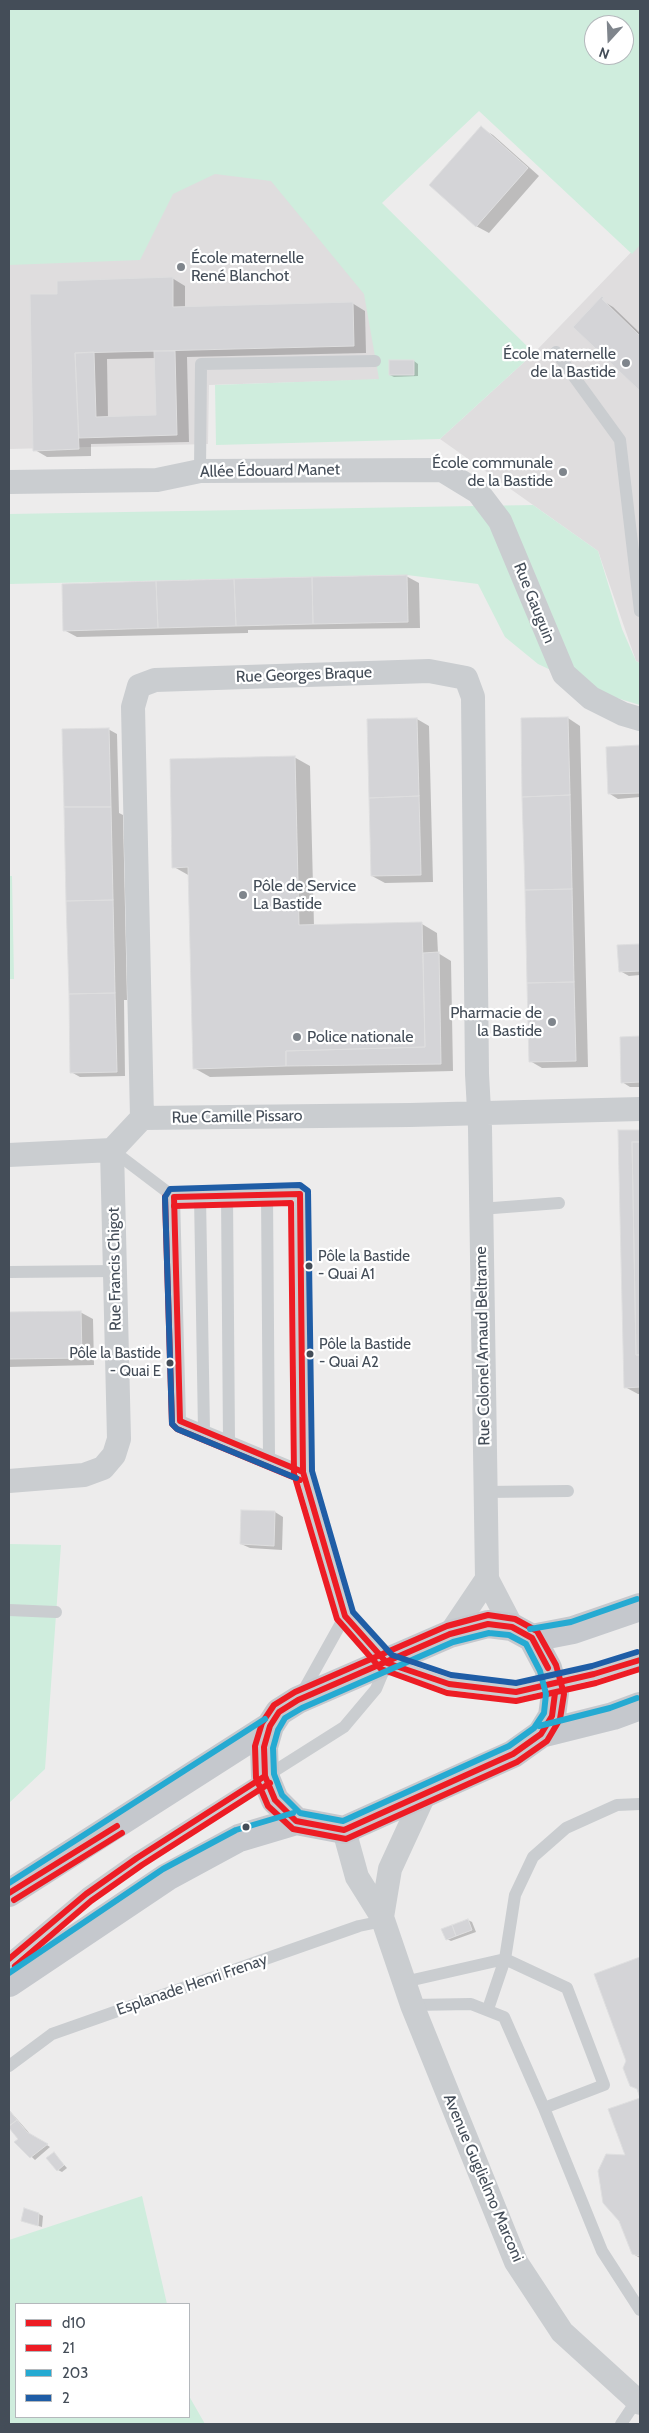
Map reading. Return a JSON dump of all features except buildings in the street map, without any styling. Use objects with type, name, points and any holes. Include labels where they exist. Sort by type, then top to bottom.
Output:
[{"type":"main road","points":[[296,1821],[275,1800],[265,1776],[264,1747],[270,1726],[279,1712],[298,1700],[387,1663],[450,1634],[488,1624],[522,1633],[573,1630],[640,1607]]},
{"type":"main road","points":[[522,1633],[548,1668],[555,1693],[552,1716],[541,1734]]},
{"type":"main road","points":[[9,1983],[167,1878],[239,1838],[296,1821],[344,1830],[513,1754],[541,1734],[613,1716],[640,1706]]},
{"type":"main road","points":[[9,1893],[270,1726]]},
{"type":"street","name":"Allée Édouard Manet","points":[[9,482],[157,480],[200,471],[442,470]]},
{"type":"street","name":"Rue Gauguin","points":[[442,470],[478,492],[500,521],[564,674],[591,698],[640,720]]},
{"type":"street","name":"Rue Georges Braque","points":[[142,1118],[133,707],[139,686],[155,680],[428,672],[466,678],[473,698],[479,1114]]},
{"type":"street","name":"Rue Camille Pissaro","points":[[142,1118],[479,1114],[640,1109]]},
{"type":"street","name":"Rue Colonel Arnaud Beltrame","points":[[479,1114],[488,1579],[522,1633]]},
{"type":"street","points":[[9,1155],[112,1150],[142,1118]]},
{"type":"street","name":"Rue Francis Chigot","points":[[9,1481],[84,1475],[102,1468],[114,1455],[118,1438],[112,1150]]},
{"type":"street","points":[[450,1634],[488,1579]]},
{"type":"street","name":"Avenue Guglielmo Marconi","points":[[383,1919],[390,1869],[425,1793]]},
{"type":"street","name":"Avenue Guglielmo Marconi","points":[[344,1830],[357,1877],[383,1919],[412,2005],[516,2262],[562,2332],[639,2401]]},
{"type":"lane","points":[[556,352],[620,440],[640,611]]},
{"type":"lane","points":[[200,471],[200,364],[375,362]]},
{"type":"lane","points":[[112,1150],[174,1197],[300,1194],[302,1472],[346,1616],[387,1663],[449,1684],[516,1692],[640,1660]]},
{"type":"lane","points":[[267,1194],[270,1458]]},
{"type":"lane","points":[[227,1195],[229,1442]]},
{"type":"lane","points":[[200,1196],[204,1431]]},
{"type":"lane","points":[[174,1197],[180,1421],[302,1472]]},
{"type":"lane","points":[[480,1209],[559,1203]]},
{"type":"lane","points":[[9,1272],[115,1271]]},
{"type":"lane","points":[[486,1492],[568,1491]]},
{"type":"lane","points":[[9,1610],[56,1612]]},
{"type":"lane","points":[[298,1700],[346,1616]]},
{"type":"lane","points":[[9,1959],[101,1884],[265,1776],[344,1727],[376,1689],[387,1663]]},
{"type":"lane","points":[[488,2009],[505,1959],[516,1895],[533,1857],[566,1828],[617,1805],[640,1804]]},
{"type":"lane","name":"Esplanade Henri Frenay","points":[[9,2066],[52,2034],[383,1919]]},
{"type":"lane","points":[[404,1982],[505,1959],[568,1988],[604,2085],[544,2108]]},
{"type":"lane","points":[[412,2005],[471,2004],[488,2009],[504,2017],[544,2108],[602,2251],[640,2310]]},
{"type":"lane","points":[[621,2424],[639,2401]]},
{"type":"shaded area","name":"École maternelle René Blanchot","points":[[9,101],[276,155],[431,378],[209,385],[208,444],[9,449]]},
{"type":"shaded area","name":"École communale de la Bastide","points":[[640,243],[640,663],[636,661],[598,551],[440,439],[534,353]]},
{"type":"green space","points":[[9,9],[640,9],[640,245],[632,254],[479,111],[382,203],[534,353],[440,439],[216,445],[215,385],[379,379],[364,294],[271,181],[215,174],[173,194],[140,260],[9,265]]},
{"type":"green space","points":[[533,505],[598,551],[622,629],[636,661],[640,663],[640,705],[600,693],[538,664],[505,637],[478,584],[407,575],[9,584],[9,514]]},
{"type":"green space","points":[[9,876],[12,876],[14,979],[9,979]]},
{"type":"green space","points":[[9,1544],[61,1545],[45,1769],[9,1803]]},
{"type":"green space","points":[[142,2196],[167,2303],[15,2303],[15,2418],[190,2418],[190,2398],[205,2424],[9,2424],[9,2240]]},
{"type":"transit line","name":"2","points":[[296,1478],[177,1429],[172,1424],[165,1197],[170,1189],[300,1185],[308,1191],[312,1471],[353,1612],[392,1655],[451,1675],[516,1683],[592,1666],[637,1652]]},
{"type":"transit line","name":"d10","points":[[174,1197],[300,1194],[303,1472],[345,1616],[387,1663],[449,1684],[516,1692],[594,1674],[640,1660]]},
{"type":"transit line","name":"21","points":[[165,1197],[172,1424],[177,1429],[300,1480]]},
{"type":"transit line","name":"d10","points":[[174,1197],[180,1421],[303,1472]]},
{"type":"transit line","name":"21","points":[[174,1206],[291,1203],[294,1474],[337,1619],[381,1669],[447,1693],[516,1701],[596,1683],[640,1669]]},
{"type":"transit line","name":"203","points":[[530,1629],[571,1622],[637,1599]]},
{"type":"transit line","name":"21","points":[[488,1615],[515,1619],[537,1631],[556,1665],[564,1694],[560,1719],[547,1741],[517,1762],[346,1839],[293,1829],[268,1806],[256,1778],[255,1746],[262,1723],[274,1705],[295,1692],[447,1626],[488,1615]]},
{"type":"transit line","name":"d10","points":[[450,1634],[488,1624],[512,1627],[532,1638],[548,1668]]},
{"type":"transit line","name":"203","points":[[489,1633],[509,1635],[526,1644],[540,1671],[546,1694],[544,1713],[534,1728],[509,1746],[343,1821],[300,1813],[282,1795],[274,1774],[273,1748],[278,1730],[285,1718],[302,1708],[453,1642],[489,1633]]},
{"type":"transit line","name":"d10","points":[[298,1700],[450,1634]]},
{"type":"transit line","name":"d10","points":[[298,1700],[450,1634]]},
{"type":"transit line","name":"d10","points":[[513,1754],[541,1734],[552,1716],[555,1693]]},
{"type":"transit line","name":"203","points":[[539,1726],[610,1708],[637,1698]]},
{"type":"transit line","name":"d10","points":[[298,1700],[279,1712],[270,1726],[264,1747],[265,1776],[275,1800],[296,1821],[344,1830]]},
{"type":"transit line","name":"203","points":[[9,1883],[265,1719]]},
{"type":"transit line","name":"d10","points":[[344,1830],[513,1754]]},
{"type":"transit line","name":"d10","points":[[344,1830],[513,1754]]},
{"type":"transit line","name":"d10","points":[[9,1959],[86,1894],[137,1858],[265,1776]]},
{"type":"transit line","name":"21","points":[[15,1966],[91,1901],[142,1865],[270,1783]]},
{"type":"transit line","name":"203","points":[[9,1973],[163,1869],[236,1830],[293,1813]]},
{"type":"transit line","name":"d10","points":[[9,1893],[117,1826]]},
{"type":"transit line","name":"21","points":[[14,1900],[122,1833]]},
{"type":"place","name":"École maternelle René Blanchot","points":[[181,267]]},
{"type":"place","name":"École maternelle de la Bastide","points":[[626,363]]},
{"type":"place","name":"École communale de la Bastide","points":[[563,472]]},
{"type":"place","name":"Pôle de Service La Bastide","points":[[243,895]]},
{"type":"place","name":"Pharmacie de la Bastide","points":[[552,1022]]},
{"type":"place","name":"Police nationale","points":[[297,1037]]},
{"type":"place","name":"Pôle la Bastide - Quai A1","points":[[309,1266]]},
{"type":"place","name":"Pôle la Bastide - Quai A2","points":[[310,1354]]},
{"type":"place","name":"Pôle la Bastide - Quai E","points":[[170,1363]]}]
